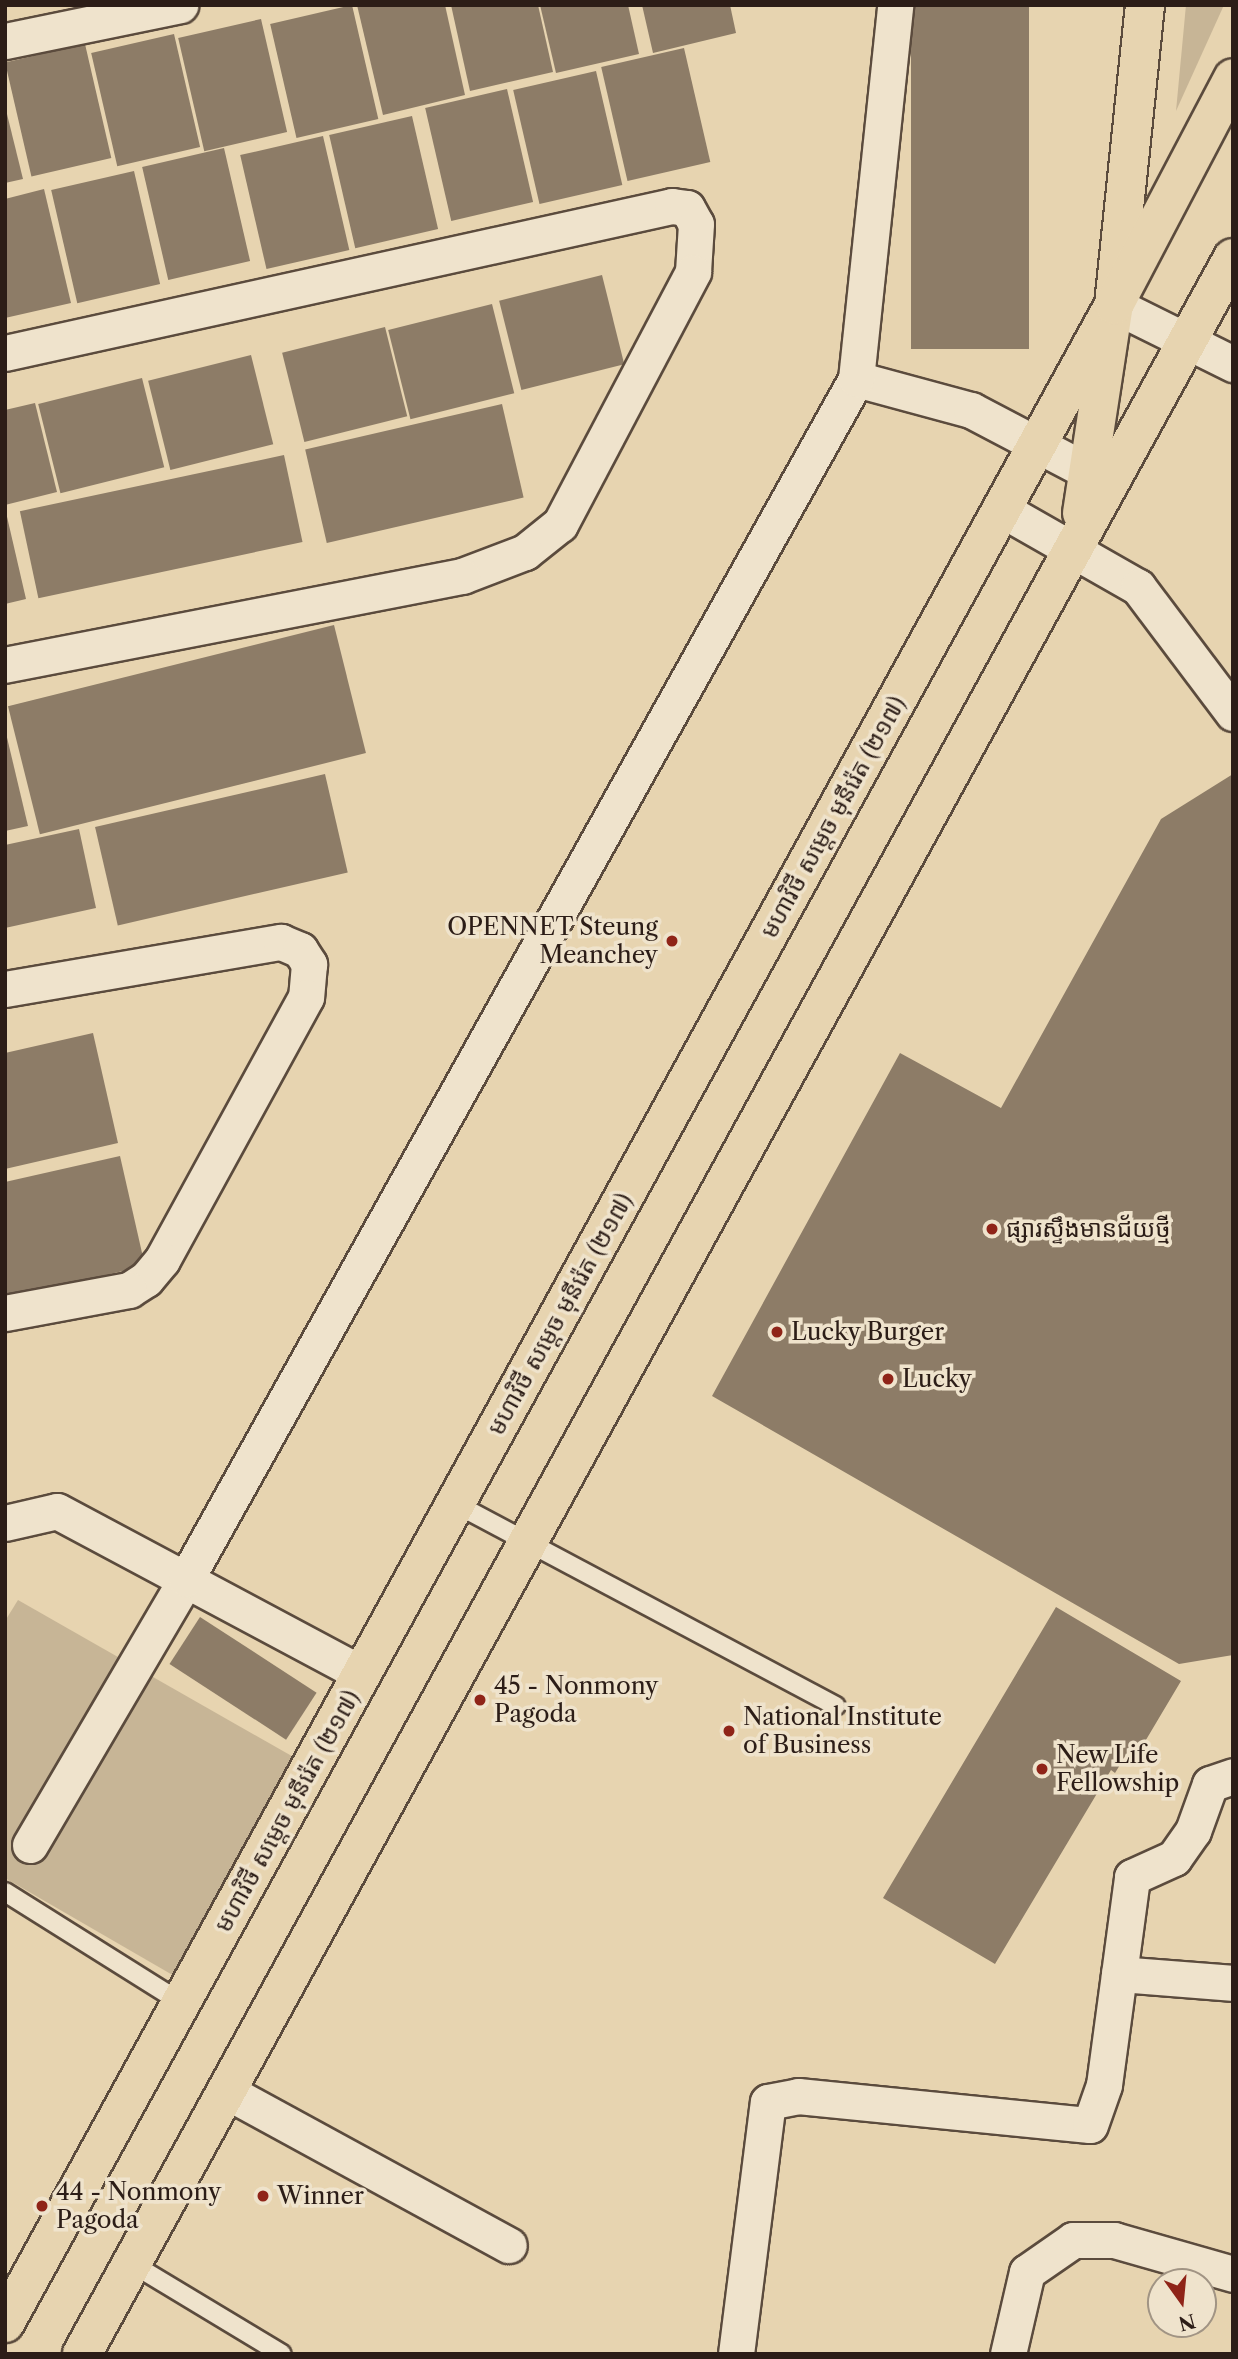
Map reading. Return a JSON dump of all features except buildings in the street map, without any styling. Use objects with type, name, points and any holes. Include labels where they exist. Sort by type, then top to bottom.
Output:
[{"type":"main road","name":"មហាវិថី សម្តេច មុនីរ៉េត (២១៧)","points":[[1100,478],[1114,305],[1145,5]]},
{"type":"main road","name":"មហាវិថី សម្តេច មុនីរ៉េត (២១៧)","points":[[5,2323],[1038,444],[1233,78]]},
{"type":"main road","name":"មហាវិថី សម្តេច មុនីរ៉េត (២១៧)","points":[[82,2354],[1074,548],[1100,478],[1188,343],[1233,258]]},
{"type":"street","points":[[5,41],[180,5]]},
{"type":"street","points":[[30,1845],[186,1579],[856,379],[895,5]]},
{"type":"street","points":[[5,353],[673,206],[687,208],[696,224],[693,272],[560,524],[525,552],[462,576],[5,665]]},
{"type":"street","points":[[1114,305],[1233,364]]},
{"type":"street","points":[[856,379],[971,410],[1100,478]]},
{"type":"street","points":[[1001,509],[1074,548],[1138,587],[1233,713]]},
{"type":"street","points":[[5,989],[281,942],[300,950],[309,964],[306,997],[162,1260],[146,1279],[129,1290],[5,1314]]},
{"type":"street","points":[[5,1523],[57,1511],[362,1674]]},
{"type":"street","points":[[736,2354],[768,2102],[798,2096],[1090,2125],[1104,2085],[1132,1878],[1174,1858],[1193,1832],[1210,1784],[1233,1776]]},
{"type":"street","points":[[1119,1973],[1233,1983]]},
{"type":"street","points":[[226,2091],[509,2245]]},
{"type":"street","points":[[1008,2354],[1027,2272],[1073,2240],[1114,2240],[1233,2274]]},
{"type":"lane","points":[[456,1504],[835,1706]]},
{"type":"lane","points":[[5,1892],[182,2003]]},
{"type":"lane","points":[[131,2263],[282,2354]]},
{"type":"shaded area","points":[[1186,5],[1224,5],[1176,111]]},
{"type":"shaded area","points":[[18,1600],[297,1759],[176,1977],[5,1878],[5,1621]]},
{"type":"place","name":"OPENNET Steung Meanchey","points":[[672,941]]},
{"type":"place","name":"ផ្សារស្ទឹងមានជ័យថ្មី","points":[[992,1229]]},
{"type":"place","name":"Lucky Burger","points":[[777,1332]]},
{"type":"place","name":"Lucky","points":[[888,1379]]},
{"type":"place","name":"45 - Nonmony Pagoda","points":[[480,1700]]},
{"type":"place","name":"National Institute of Business","points":[[729,1731]]},
{"type":"place","name":"New Life Fellowship","points":[[1042,1769]]},
{"type":"place","name":"Winner","points":[[263,2196]]},
{"type":"place","name":"44 - Nonmony Pagoda","points":[[42,2206]]}]
